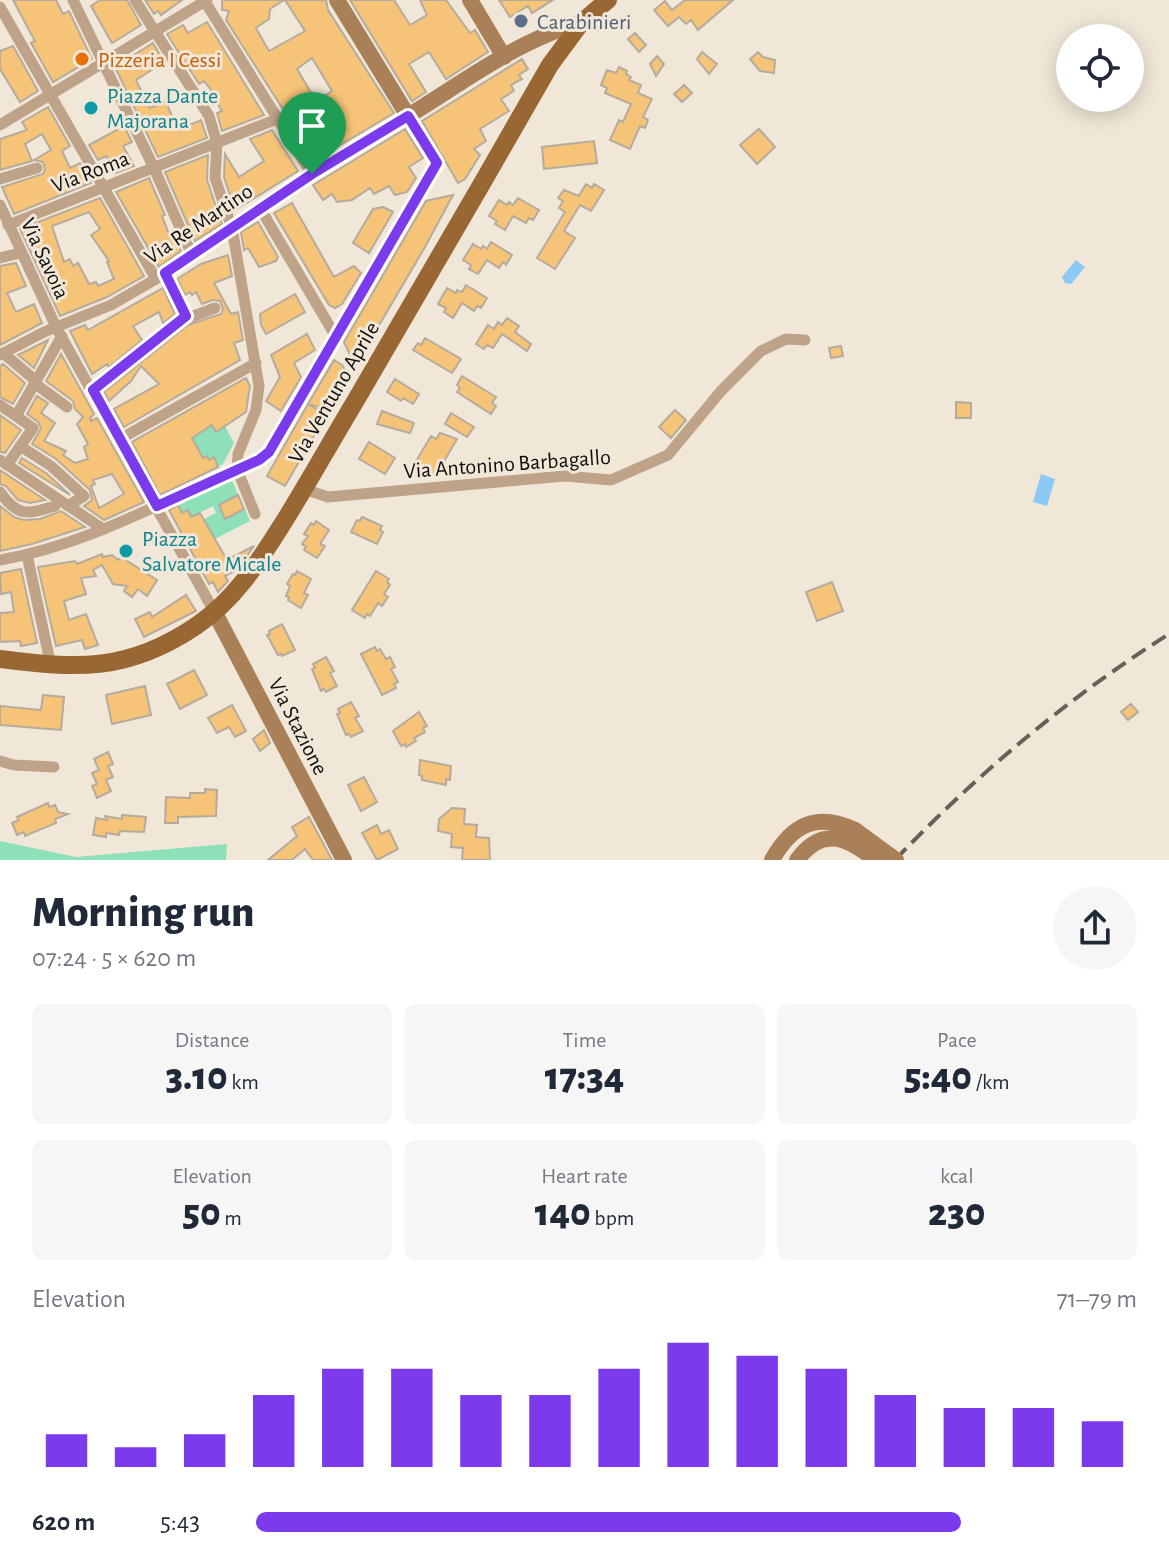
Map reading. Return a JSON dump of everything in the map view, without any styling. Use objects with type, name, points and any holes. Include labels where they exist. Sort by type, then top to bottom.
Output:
[{"type":"main road","points":[[337,0],[408,116]]},
{"type":"main road","points":[[470,0],[504,57]]},
{"type":"main road","name":"Via Ventuno Aprile","points":[[0,659],[51,666],[113,664],[150,652],[183,634],[215,613],[244,583],[304,489],[550,65],[581,23],[608,0]]},
{"type":"main road","name":"Via Re Martino","points":[[408,116],[504,57],[560,28],[581,23]]},
{"type":"main road","name":"Via Stazione","points":[[215,613],[344,860]]},
{"type":"main road","points":[[772,860],[796,830],[809,823],[836,822],[876,860]]},
{"type":"main road","points":[[797,860],[809,846],[826,838],[851,836],[896,860]]},
{"type":"street","points":[[73,0],[192,255]]},
{"type":"street","points":[[135,0],[209,116],[217,143],[215,178],[226,218],[232,228],[259,386],[256,410],[238,454],[237,469],[255,514]]},
{"type":"street","points":[[0,125],[205,0],[312,174]]},
{"type":"street","points":[[0,7],[104,187],[186,316]]},
{"type":"street","points":[[0,560],[67,544],[259,460],[269,452],[437,163],[408,116]]},
{"type":"street","name":"Via Re Martino","points":[[1,354],[59,332],[161,276],[312,174],[408,116]]},
{"type":"street","name":"Via Roma","points":[[8,225],[277,119]]},
{"type":"street","points":[[0,179],[37,168]]},
{"type":"street","name":"Via Savoia","points":[[0,205],[59,332],[215,613]]},
{"type":"street","points":[[260,208],[336,337]]},
{"type":"street","points":[[0,258],[20,253]]},
{"type":"street","points":[[93,390],[186,316],[215,308]]},
{"type":"street","points":[[16,416],[59,332]]},
{"type":"street","name":"Via Antonino Barbagallo","points":[[304,489],[328,497],[565,476],[611,480],[668,455],[721,391],[761,351],[786,339],[805,340]]},
{"type":"street","points":[[1,354],[67,407]]},
{"type":"street","points":[[120,439],[256,363]]},
{"type":"street","points":[[0,405],[33,428],[4,463],[103,529]]},
{"type":"street","points":[[20,446],[51,466],[84,496],[68,506]]},
{"type":"street","points":[[0,492],[10,506],[28,514],[55,506]]},
{"type":"street","points":[[27,555],[51,666]]},
{"type":"street","points":[[0,761],[14,765],[54,767]]},
{"type":"green space","points":[[212,425],[216,431],[225,426],[234,443],[223,464],[218,467],[214,457],[209,460],[207,456],[203,458],[195,443],[183,435],[201,432]]},
{"type":"green space","points":[[232,480],[238,495],[219,505],[225,518],[245,509],[250,521],[207,543],[200,521],[216,513],[213,506],[191,517],[188,510],[182,513],[178,505]]},
{"type":"green space","points":[[0,841],[76,857],[227,844],[226,860],[0,860]]},
{"type":"water","points":[[1076,260],[1085,267],[1071,284],[1065,283],[1062,277]]},
{"type":"water","points":[[1041,474],[1055,479],[1047,506],[1033,502]]},
{"type":"building","points":[[13,0],[56,0],[63,14],[69,11],[92,59],[53,82],[31,43],[35,41]]},
{"type":"building","points":[[100,0],[127,0],[141,25],[112,43],[91,6]]},
{"type":"building","points":[[145,0],[182,0],[161,15],[158,11],[154,14]]},
{"type":"building","points":[[222,0],[284,0],[270,9],[269,19],[256,28],[269,51],[305,31],[285,0],[326,0],[328,10],[394,113],[315,160],[288,112],[286,114],[226,20],[229,11],[222,10]],"holes":[[[312,58],[332,91],[316,101],[297,69]]]},
{"type":"building","points":[[350,0],[394,0],[410,25],[427,15],[420,0],[446,0],[470,33],[475,30],[488,52],[446,79],[429,52],[409,64],[426,92],[412,101]]},
{"type":"building","points":[[499,0],[553,0],[532,13],[528,6],[510,17]]},
{"type":"building","points":[[685,0],[733,0],[698,30],[691,20],[686,24],[679,17],[668,26],[654,10],[665,1],[672,10]]},
{"type":"building","points":[[207,22],[264,115],[222,131],[217,113],[222,111],[216,101],[218,99],[204,81],[199,84],[167,34],[183,25],[188,33]]},
{"type":"building","points":[[635,33],[646,45],[639,52],[628,39]]},
{"type":"building","points":[[153,43],[164,62],[136,80],[147,103],[150,108],[166,102],[178,130],[201,120],[207,138],[158,157],[115,67]]},
{"type":"building","points":[[13,46],[38,91],[20,102],[0,69],[0,51]]},
{"type":"building","points":[[702,52],[717,64],[709,74],[697,59]]},
{"type":"building","points":[[758,52],[775,60],[774,73],[760,71],[750,59]]},
{"type":"building","points":[[657,56],[664,64],[656,76],[650,64]]},
{"type":"building","points":[[522,59],[528,69],[519,75],[522,79],[511,85],[514,91],[501,99],[509,111],[480,129],[486,141],[474,149],[480,155],[465,179],[458,183],[422,121]]},
{"type":"building","points":[[619,67],[627,71],[626,74],[631,77],[629,80],[641,85],[638,93],[652,99],[643,117],[648,120],[645,128],[640,126],[630,149],[610,140],[631,104],[605,93],[607,88],[601,85],[607,70],[616,73]]},
{"type":"building","points":[[684,85],[692,93],[682,102],[674,94]]},
{"type":"building","points":[[48,107],[70,146],[62,151],[70,168],[80,163],[91,183],[14,214],[2,187],[43,174],[43,162],[34,160],[51,150],[42,134],[25,144],[32,161],[0,170],[0,139],[27,130],[22,122]]},
{"type":"building","points":[[124,126],[132,142],[123,146],[134,166],[116,173],[106,156],[98,160],[89,145]]},
{"type":"building","points":[[405,129],[423,158],[409,167],[416,178],[407,192],[395,195],[389,186],[374,194],[370,188],[352,200],[337,202],[332,194],[323,200],[313,185]]},
{"type":"building","points":[[759,129],[775,147],[757,164],[740,145]]},
{"type":"building","points":[[272,130],[298,171],[235,210],[224,177],[225,154],[239,177],[264,161],[250,139]]},
{"type":"building","points":[[594,141],[597,163],[544,169],[542,147]]},
{"type":"building","points":[[208,155],[207,180],[222,224],[195,241],[165,172]]},
{"type":"building","points":[[149,178],[165,215],[162,216],[170,237],[174,236],[181,251],[159,267],[116,192]]},
{"type":"building","points":[[586,184],[592,188],[594,184],[604,190],[591,211],[580,205],[564,231],[575,238],[555,269],[537,258],[565,212],[559,208],[563,201],[558,198],[564,190],[579,196]]},
{"type":"building","points":[[453,195],[358,361],[351,357],[344,342],[426,201]]},
{"type":"building","points":[[100,198],[144,276],[107,297],[60,316],[20,229]],"holes":[[[89,212],[100,229],[91,235],[109,261],[114,279],[98,286],[96,282],[89,284],[78,263],[73,266],[70,259],[64,262],[52,226]]]},
{"type":"building","points":[[518,198],[539,210],[533,220],[529,218],[526,223],[513,216],[505,230],[495,224],[497,221],[489,216],[499,200],[513,205]]},
{"type":"building","points":[[292,203],[334,277],[354,266],[361,273],[342,304],[335,308],[329,305],[274,213]]},
{"type":"building","points":[[383,207],[393,212],[369,253],[353,243],[373,209]]},
{"type":"building","points":[[258,222],[278,257],[276,261],[259,267],[248,248],[244,250],[241,232]]},
{"type":"building","points":[[491,242],[512,255],[506,265],[503,262],[499,268],[487,260],[478,274],[469,269],[471,265],[463,260],[473,244],[487,249]]},
{"type":"building","points":[[228,255],[232,276],[214,283],[231,314],[238,312],[243,340],[234,343],[240,360],[124,427],[114,409],[159,384],[141,366],[131,381],[109,401],[104,392],[188,325],[221,314],[220,301],[202,304],[196,292],[185,295],[177,279],[201,264]]},
{"type":"building","points":[[16,263],[26,286],[7,293],[16,312],[34,304],[42,323],[0,345],[0,266]]},
{"type":"building","points":[[466,285],[487,298],[481,308],[477,306],[474,311],[462,303],[453,318],[444,312],[446,308],[438,304],[447,288],[456,293],[457,290],[462,292]]},
{"type":"building","points":[[163,288],[175,314],[163,323],[159,312],[133,326],[142,340],[109,367],[107,364],[92,374],[70,331],[85,325],[88,330]]},
{"type":"building","points":[[295,294],[305,312],[266,334],[260,314]]},
{"type":"building","points":[[507,318],[519,326],[515,332],[531,344],[527,351],[502,334],[493,348],[487,345],[484,349],[476,344],[488,325],[494,329],[498,322],[502,325]]},
{"type":"building","points":[[307,334],[315,350],[294,363],[301,377],[281,411],[266,401],[280,377],[271,355]]},
{"type":"building","points":[[425,338],[461,359],[452,373],[413,350]]},
{"type":"building","points":[[48,340],[34,368],[18,355]]},
{"type":"building","points":[[841,346],[843,356],[831,358],[829,348]]},
{"type":"building","points":[[61,354],[94,414],[91,421],[97,418],[144,502],[104,520],[84,506],[92,500],[90,490],[56,459],[32,444],[41,428],[27,414],[37,396],[48,403],[41,413],[55,423],[44,441],[66,451],[63,455],[75,463],[88,459],[84,447],[88,444],[77,424],[83,417],[75,409],[73,401],[46,381]],"holes":[[[112,474],[124,494],[99,508],[91,486],[95,484],[93,480]]]},
{"type":"building","points":[[334,360],[342,365],[349,377],[332,407],[329,410],[308,404]]},
{"type":"building","points":[[3,364],[25,383],[13,404],[0,397],[0,366]]},
{"type":"building","points":[[462,376],[496,397],[492,403],[496,406],[491,414],[457,392]]},
{"type":"building","points":[[246,378],[250,386],[246,412],[216,432],[212,425],[192,438],[203,458],[207,456],[209,460],[214,457],[218,467],[160,495],[132,442]]},
{"type":"building","points":[[395,379],[419,394],[413,404],[387,392]]},
{"type":"building","points":[[956,402],[971,403],[971,418],[956,418]]},
{"type":"building","points":[[308,404],[326,415],[285,486],[267,476]]},
{"type":"building","points":[[675,410],[686,420],[671,438],[659,427]]},
{"type":"building","points":[[382,411],[414,423],[410,433],[377,424]]},
{"type":"building","points":[[451,413],[474,427],[467,437],[445,424]]},
{"type":"building","points":[[0,415],[21,430],[5,453],[0,452]]},
{"type":"building","points":[[440,433],[457,439],[436,475],[415,463],[431,436],[436,439]]},
{"type":"building","points":[[369,442],[395,458],[385,474],[359,459]]},
{"type":"building","points":[[22,458],[46,473],[70,495],[19,463]]},
{"type":"building","points":[[0,470],[45,500],[30,503],[18,500],[6,486],[0,484]]},
{"type":"building","points":[[238,495],[244,509],[225,519],[219,505]]},
{"type":"building","points":[[178,505],[182,513],[188,510],[191,517],[200,513],[227,560],[254,546],[237,570],[225,576],[228,581],[218,592],[213,582],[209,584],[169,510]]},
{"type":"building","points":[[0,506],[14,517],[24,520],[40,519],[61,511],[85,527],[0,551]]},
{"type":"building","points":[[362,517],[382,526],[380,530],[383,532],[377,544],[351,532]]},
{"type":"building","points":[[316,521],[329,530],[320,544],[325,546],[317,558],[304,550],[306,547],[302,544],[308,536],[304,534]]},
{"type":"building","points":[[102,554],[103,557],[112,555],[118,560],[121,557],[157,580],[147,596],[138,589],[132,597],[124,591],[127,586],[113,584],[102,565],[93,570],[96,576],[81,578],[86,594],[64,601],[69,620],[86,614],[98,645],[85,649],[82,640],[56,646],[38,567],[75,561],[77,564]]},
{"type":"building","points":[[21,569],[37,643],[21,646],[20,641],[0,642],[0,613],[14,612],[11,592],[1,594],[0,573]]},
{"type":"building","points":[[297,571],[311,579],[301,608],[286,596],[290,586],[287,584]]},
{"type":"building","points":[[376,571],[389,579],[387,582],[390,585],[384,594],[388,597],[382,606],[378,603],[370,616],[367,614],[365,618],[352,610]]},
{"type":"building","points":[[832,582],[843,611],[817,621],[806,592]]},
{"type":"building","points":[[186,595],[196,611],[144,637],[135,619],[150,612],[152,617]]},
{"type":"building","points":[[282,624],[295,650],[282,656],[278,655],[267,635]]},
{"type":"building","points":[[375,647],[386,659],[390,657],[395,667],[391,669],[398,682],[394,684],[396,688],[382,695],[361,654]]},
{"type":"building","points":[[326,657],[334,671],[330,673],[337,686],[326,692],[324,689],[321,691],[312,669],[315,668],[313,664]]},
{"type":"building","points":[[194,670],[207,695],[180,709],[167,684]]},
{"type":"building","points":[[145,686],[151,715],[112,724],[106,695]]},
{"type":"building","points":[[43,695],[64,697],[61,730],[0,725],[0,706],[41,710]]},
{"type":"building","points":[[351,702],[359,716],[355,718],[363,731],[351,737],[346,735],[337,714],[340,713],[338,709]]},
{"type":"building","points":[[1131,704],[1138,712],[1128,720],[1121,712]]},
{"type":"building","points":[[232,705],[246,731],[235,737],[229,727],[217,733],[208,718]]},
{"type":"building","points":[[419,712],[427,726],[423,728],[425,732],[406,747],[405,744],[401,746],[393,731]]},
{"type":"building","points":[[264,730],[270,743],[260,751],[253,739]]},
{"type":"building","points":[[108,752],[113,764],[108,766],[113,777],[106,780],[111,791],[97,798],[92,786],[97,784],[92,773],[99,770],[94,759]]},
{"type":"building","points":[[420,760],[451,766],[450,780],[446,779],[446,785],[422,780],[419,775]]},
{"type":"building","points":[[364,777],[377,802],[361,811],[348,785]]},
{"type":"building","points":[[205,789],[217,790],[216,816],[178,817],[178,823],[165,823],[166,797],[190,798],[190,793],[205,793]]},
{"type":"building","points":[[48,803],[49,807],[55,805],[58,812],[68,814],[55,819],[56,823],[25,836],[24,832],[17,835],[12,823],[19,820],[17,817]]},
{"type":"building","points":[[452,808],[465,809],[464,824],[477,825],[476,837],[489,838],[490,860],[462,860],[463,848],[451,847],[452,834],[438,831],[439,819]]},
{"type":"building","points":[[122,815],[146,817],[144,832],[120,831],[119,835],[106,833],[106,837],[93,835],[96,818],[122,819]]},
{"type":"building","points":[[309,817],[332,860],[313,860],[305,849],[292,860],[268,860],[297,836],[292,827]]},
{"type":"building","points":[[377,825],[381,834],[389,830],[398,849],[377,860],[362,833]]},
{"type":"railway","points":[[895,860],[958,797],[1025,738],[1169,634]]},
{"type":"place","name":"Carabinieri","points":[[521,21]]},
{"type":"place","name":"Pizzeria I Cessi","points":[[82,59]]},
{"type":"place","name":"Piazza Dante Majorana","points":[[91,108]]},
{"type":"place","name":"Piazza Salvatore Micale","points":[[126,551]]},
{"type":"route","points":[[408,116],[437,163],[269,452],[259,460],[157,506],[93,390],[186,316],[165,273],[312,174],[408,116]]}]
